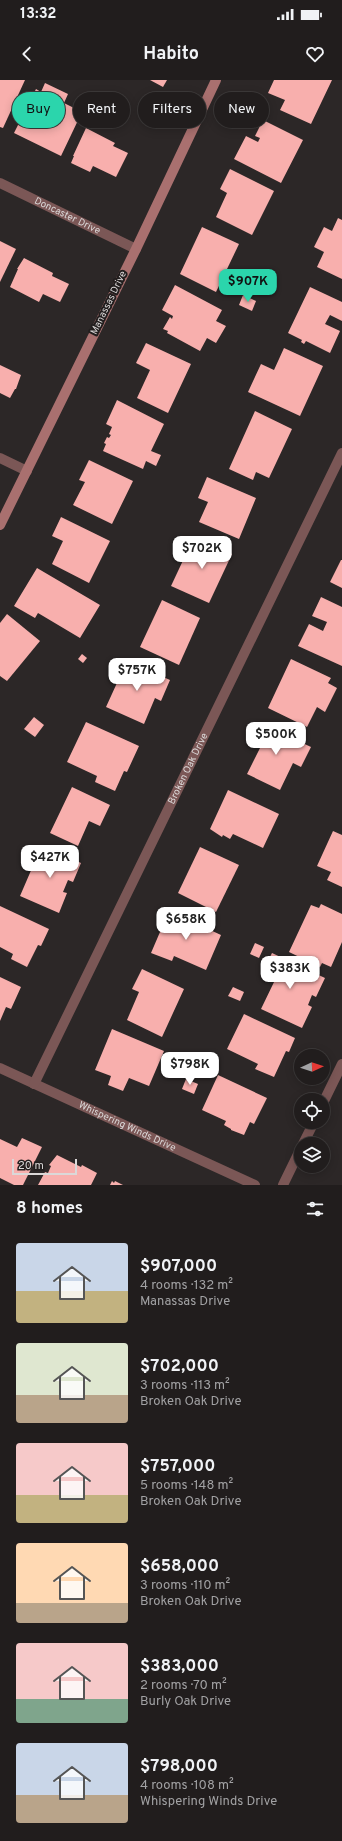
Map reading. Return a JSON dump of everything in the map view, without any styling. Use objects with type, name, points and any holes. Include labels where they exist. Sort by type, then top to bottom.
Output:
[{"type":"street","name":"Manassas Drive","points":[[0,524],[136,249],[216,80]]},
{"type":"street","name":"Doncaster Drive","points":[[0,183],[136,249]]},
{"type":"street","name":"Broken Oak Drive","points":[[34,1084],[342,453]]},
{"type":"street","points":[[0,458],[27,471]]},
{"type":"street","points":[[328,1093],[342,1064]]},
{"type":"street","name":"Whispering Winds Drive","points":[[0,1068],[255,1185]]},
{"type":"street","points":[[283,1185],[294,1162]]},
{"type":"building","points":[[0,80],[25,80],[20,92],[12,92],[12,108],[3,128],[0,127]]},
{"type":"building","points":[[150,80],[167,80],[163,87]]},
{"type":"building","points":[[274,80],[332,80],[311,124],[280,110],[285,100],[268,92]]},
{"type":"building","points":[[45,83],[64,92],[41,92]]},
{"type":"building","points":[[65,93],[68,94],[65,101]]},
{"type":"building","points":[[65,104],[73,108],[73,128],[74,128],[61,156],[14,133],[16,128],[65,128]]},
{"type":"building","points":[[269,123],[303,140],[281,183],[234,159],[246,136],[258,142],[260,138],[255,136],[259,128],[269,128]]},
{"type":"building","points":[[86,128],[115,143],[113,146],[128,153],[116,177],[93,166],[90,172],[71,163]]},
{"type":"building","points":[[230,169],[274,191],[252,235],[216,217],[227,193],[220,189]]},
{"type":"building","points":[[338,218],[342,220],[342,279],[317,267],[324,252],[314,247],[324,227],[332,231]]},
{"type":"building","points":[[202,227],[239,244],[216,292],[180,274]]},
{"type":"building","points":[[0,241],[16,249],[0,282]]},
{"type":"building","points":[[24,258],[53,273],[52,276],[69,284],[60,302],[43,294],[39,302],[10,287],[17,269]]},
{"type":"building","points":[[175,285],[222,310],[216,321],[226,326],[216,343],[207,338],[200,351],[167,333],[168,331],[163,329],[170,317],[172,319],[173,316],[162,310]]},
{"type":"building","points":[[310,287],[342,302],[342,321],[330,315],[325,324],[340,331],[330,353],[306,341],[304,344],[301,342],[302,340],[288,333]]},
{"type":"building","points":[[243,295],[256,301],[252,311],[239,305]]},
{"type":"building","points":[[146,343],[191,364],[168,413],[137,398],[150,370],[136,363]]},
{"type":"building","points":[[284,348],[323,366],[300,416],[248,392],[261,364],[274,370]]},
{"type":"building","points":[[0,365],[21,375],[16,389],[10,398],[0,393]]},
{"type":"building","points":[[117,400],[164,424],[151,451],[161,455],[156,466],[146,461],[143,469],[103,451],[106,444],[104,443],[107,437],[109,438],[111,435],[109,434],[112,427],[106,424]]},
{"type":"building","points":[[255,411],[292,429],[269,478],[256,472],[253,480],[229,469]]},
{"type":"building","points":[[89,460],[133,481],[112,524],[73,505],[85,482],[79,480]]},
{"type":"building","points":[[207,477],[256,498],[239,539],[199,522],[208,502],[198,498]]},
{"type":"building","points":[[61,517],[110,541],[89,583],[52,564],[63,541],[52,536]]},
{"type":"building","points":[[194,537],[232,554],[209,603],[171,586]]},
{"type":"building","points":[[342,560],[342,588],[330,582]]},
{"type":"building","points":[[37,568],[100,605],[80,638],[38,613],[35,618],[14,606]]},
{"type":"building","points":[[321,597],[342,607],[342,666],[298,646],[309,624],[323,631],[327,622],[312,616]]},
{"type":"building","points":[[162,600],[200,618],[179,665],[140,647]]},
{"type":"building","points":[[7,614],[40,641],[7,681],[0,676],[0,623]]},
{"type":"building","points":[[82,654],[87,658],[83,663],[78,659]]},
{"type":"building","points":[[291,659],[331,678],[328,683],[337,688],[325,712],[317,707],[307,727],[268,708]]},
{"type":"building","points":[[127,661],[170,680],[161,701],[155,698],[144,724],[106,707]]},
{"type":"building","points":[[34,717],[44,725],[35,737],[24,729]]},
{"type":"building","points":[[86,722],[139,746],[127,772],[124,771],[115,791],[95,782],[97,776],[67,762]]},
{"type":"building","points":[[260,723],[311,747],[301,767],[293,763],[280,790],[247,774],[260,748],[250,744]]},
{"type":"building","points":[[72,787],[110,805],[100,826],[89,821],[78,846],[50,833]]},
{"type":"building","points":[[228,790],[279,814],[263,848],[233,834],[230,839],[223,835],[222,837],[210,829]]},
{"type":"building","points":[[333,831],[342,835],[342,887],[327,880],[331,872],[317,866]]},
{"type":"building","points":[[42,845],[81,863],[73,882],[68,880],[63,892],[67,893],[59,913],[20,896]]},
{"type":"building","points":[[200,847],[239,865],[216,912],[178,893]]},
{"type":"building","points":[[321,904],[342,914],[342,942],[331,967],[322,963],[320,967],[289,952],[311,905],[319,908]]},
{"type":"building","points":[[0,906],[49,929],[41,946],[38,945],[27,967],[11,959],[13,954],[0,947]]},
{"type":"building","points":[[169,911],[221,935],[206,970],[174,956],[172,961],[151,953]]},
{"type":"building","points":[[255,943],[264,947],[259,958],[250,954]]},
{"type":"building","points":[[272,953],[325,978],[316,997],[312,995],[308,1005],[312,1007],[302,1028],[261,1009],[275,980],[262,973]]},
{"type":"building","points":[[142,969],[184,989],[162,1037],[127,1020],[139,992],[132,989]]},
{"type":"building","points":[[0,977],[21,987],[11,1009],[6,1007],[0,1021]]},
{"type":"building","points":[[233,987],[244,992],[240,1001],[228,996]]},
{"type":"building","points":[[244,1014],[295,1038],[289,1052],[286,1051],[274,1077],[255,1069],[258,1064],[227,1049]]},
{"type":"building","points":[[112,1029],[164,1051],[149,1086],[129,1078],[123,1091],[108,1085],[111,1076],[95,1070]]},
{"type":"building","points":[[218,1075],[267,1098],[254,1124],[250,1122],[244,1135],[231,1130],[224,1125],[226,1121],[202,1110]]},
{"type":"building","points":[[186,1079],[198,1084],[194,1094],[182,1089]]},
{"type":"building","points":[[22,1138],[42,1147],[23,1185],[14,1185],[0,1178],[0,1139],[17,1147]]},
{"type":"building","points":[[57,1155],[97,1173],[91,1185],[38,1185],[45,1172],[48,1173],[51,1166],[49,1165]]},
{"type":"building","points":[[112,1181],[114,1183],[115,1181],[123,1185],[110,1185]]}]
